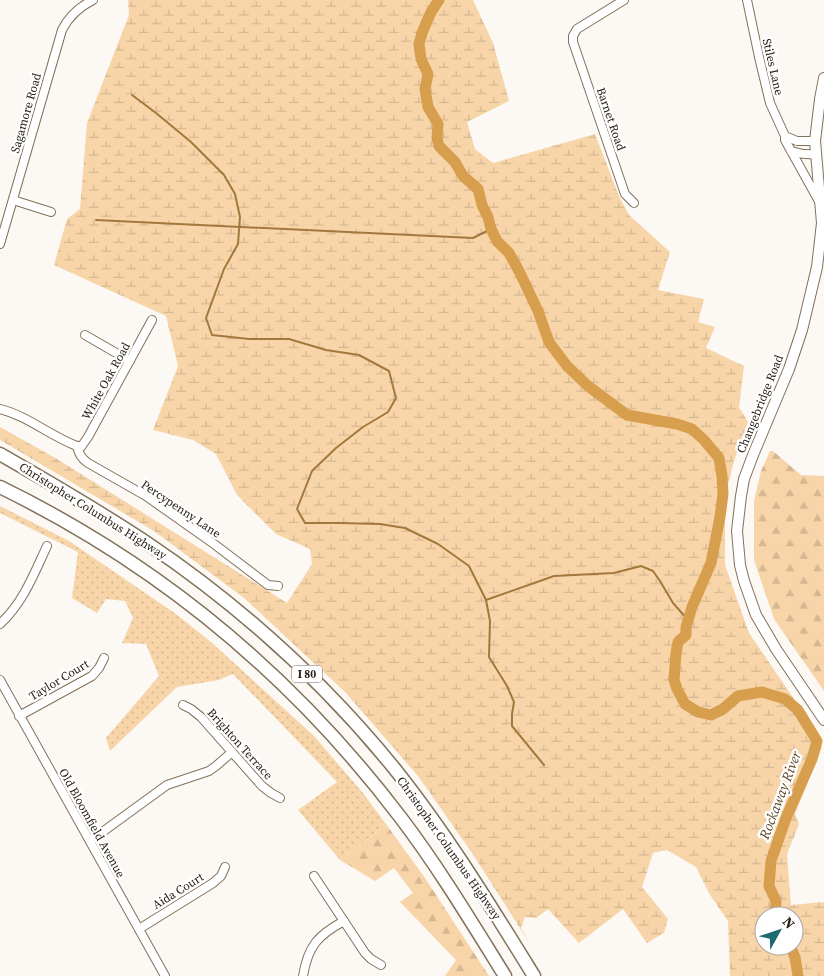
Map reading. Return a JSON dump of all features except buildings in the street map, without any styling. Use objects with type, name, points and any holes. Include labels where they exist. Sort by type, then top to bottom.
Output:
[{"type":"highway","name":"Christopher Columbus Highway","points":[[0,454],[105,516],[165,556],[242,614],[313,678],[367,737],[408,786],[454,852],[534,976]]},
{"type":"highway","name":"Christopher Columbus Highway","points":[[0,487],[72,525],[108,547],[189,604],[262,663],[296,696],[349,753],[403,820],[443,878],[505,976]]},
{"type":"main road","name":"Changebridge Road","points":[[824,78],[815,140],[822,223],[821,242],[811,295],[789,369],[752,455],[744,479],[739,504],[738,531],[738,548],[742,573],[756,615],[776,649],[824,720]]},
{"type":"street","name":"Sagamore Road","points":[[0,244],[62,30],[74,12],[93,0]]},
{"type":"street","name":"Barnet Road","points":[[624,0],[577,29],[573,40],[625,194],[634,203]]},
{"type":"street","name":"Stiles Lane","points":[[747,0],[770,103],[785,136],[785,140],[820,205]]},
{"type":"street","points":[[785,136],[797,141],[815,140]]},
{"type":"street","points":[[791,151],[806,155],[816,154]]},
{"type":"street","points":[[13,200],[51,212]]},
{"type":"street","name":"White Oak Road","points":[[77,446],[81,447],[88,437],[152,320]]},
{"type":"street","points":[[85,335],[130,361]]},
{"type":"street","points":[[0,409],[24,418],[77,446]]},
{"type":"street","name":"Percypenny Lane","points":[[77,446],[82,459],[146,496],[268,585],[278,586]]},
{"type":"street","points":[[0,624],[16,608],[47,546]]},
{"type":"street","name":"Taylor Court","points":[[19,716],[92,676],[100,668],[104,658]]},
{"type":"street","name":"Old Bloomfield Avenue","points":[[0,680],[165,976]]},
{"type":"street","name":"Brighton Terrace","points":[[183,705],[201,717],[262,786],[280,798]]},
{"type":"street","points":[[90,842],[167,785],[209,771],[232,752]]},
{"type":"street","name":"Aida Court","points":[[139,929],[213,883],[221,876],[225,867]]},
{"type":"street","points":[[314,876],[365,952],[371,959],[381,965]]},
{"type":"street","points":[[303,976],[307,957],[316,942],[329,929],[344,921]]},
{"type":"green space","points":[[128,0],[473,0],[493,43],[509,101],[467,122],[475,149],[493,163],[595,134],[619,196],[629,215],[670,252],[658,290],[704,299],[698,322],[715,327],[706,348],[744,366],[739,407],[748,422],[734,461],[725,497],[725,565],[749,633],[822,740],[817,738],[822,747],[795,814],[799,824],[787,854],[791,905],[824,902],[824,976],[730,976],[728,921],[710,895],[696,867],[667,850],[653,853],[642,887],[668,919],[664,933],[647,943],[623,909],[579,943],[548,909],[536,918],[525,917],[521,928],[530,944],[472,853],[418,776],[345,692],[244,598],[154,531],[0,440],[0,427],[57,459],[287,603],[312,564],[310,549],[276,534],[237,495],[216,454],[193,440],[153,430],[178,366],[166,316],[54,265],[67,219],[80,209],[87,123],[129,15]]},
{"type":"green space","points":[[770,451],[773,451],[801,475],[824,476],[824,691],[774,619],[754,560],[754,501],[761,471]]},
{"type":"green space","points":[[0,506],[69,541],[176,614],[211,642],[314,736],[363,793],[383,820],[379,830],[340,860],[298,810],[337,782],[233,674],[219,680],[177,687],[110,751],[106,738],[159,676],[146,644],[122,643],[133,618],[125,601],[106,599],[97,613],[72,598],[78,552],[0,513]]},
{"type":"green space","points":[[383,820],[425,878],[489,976],[445,976],[456,960],[400,902],[413,893],[394,868],[375,881],[340,860],[379,830]]},
{"type":"waterway","name":"Rockaway River","points":[[439,0],[431,12],[419,44],[421,59],[428,74],[425,89],[428,107],[438,124],[437,138],[439,146],[455,162],[463,176],[478,189],[491,229],[497,241],[509,253],[519,271],[538,311],[549,342],[567,366],[588,386],[627,415],[677,424],[692,429],[719,458],[723,494],[711,563],[692,607],[686,627],[686,635],[678,642],[674,680],[685,704],[698,712],[711,715],[723,709],[738,696],[762,692],[785,699],[798,710],[817,741],[812,759],[786,818],[771,861],[769,886],[776,901],[776,906]]},
{"type":"waterway","points":[[132,95],[191,142],[224,175],[235,194],[240,217],[238,244],[224,269],[206,318],[212,335],[249,339],[289,339],[326,350],[359,355],[389,371],[396,398],[388,412],[363,427],[336,448],[312,471],[297,509],[305,523],[380,524],[405,528],[438,544],[469,566],[486,600],[490,621],[489,657],[507,686],[514,702],[512,726],[544,765]]},
{"type":"waterway","points":[[96,220],[473,238],[491,229]]},
{"type":"waterway","points":[[486,600],[554,576],[614,573],[641,566],[653,571],[673,603],[688,620]]},
{"type":"waterway","name":"Rockaway River","points":[[795,956],[798,976]]}]
